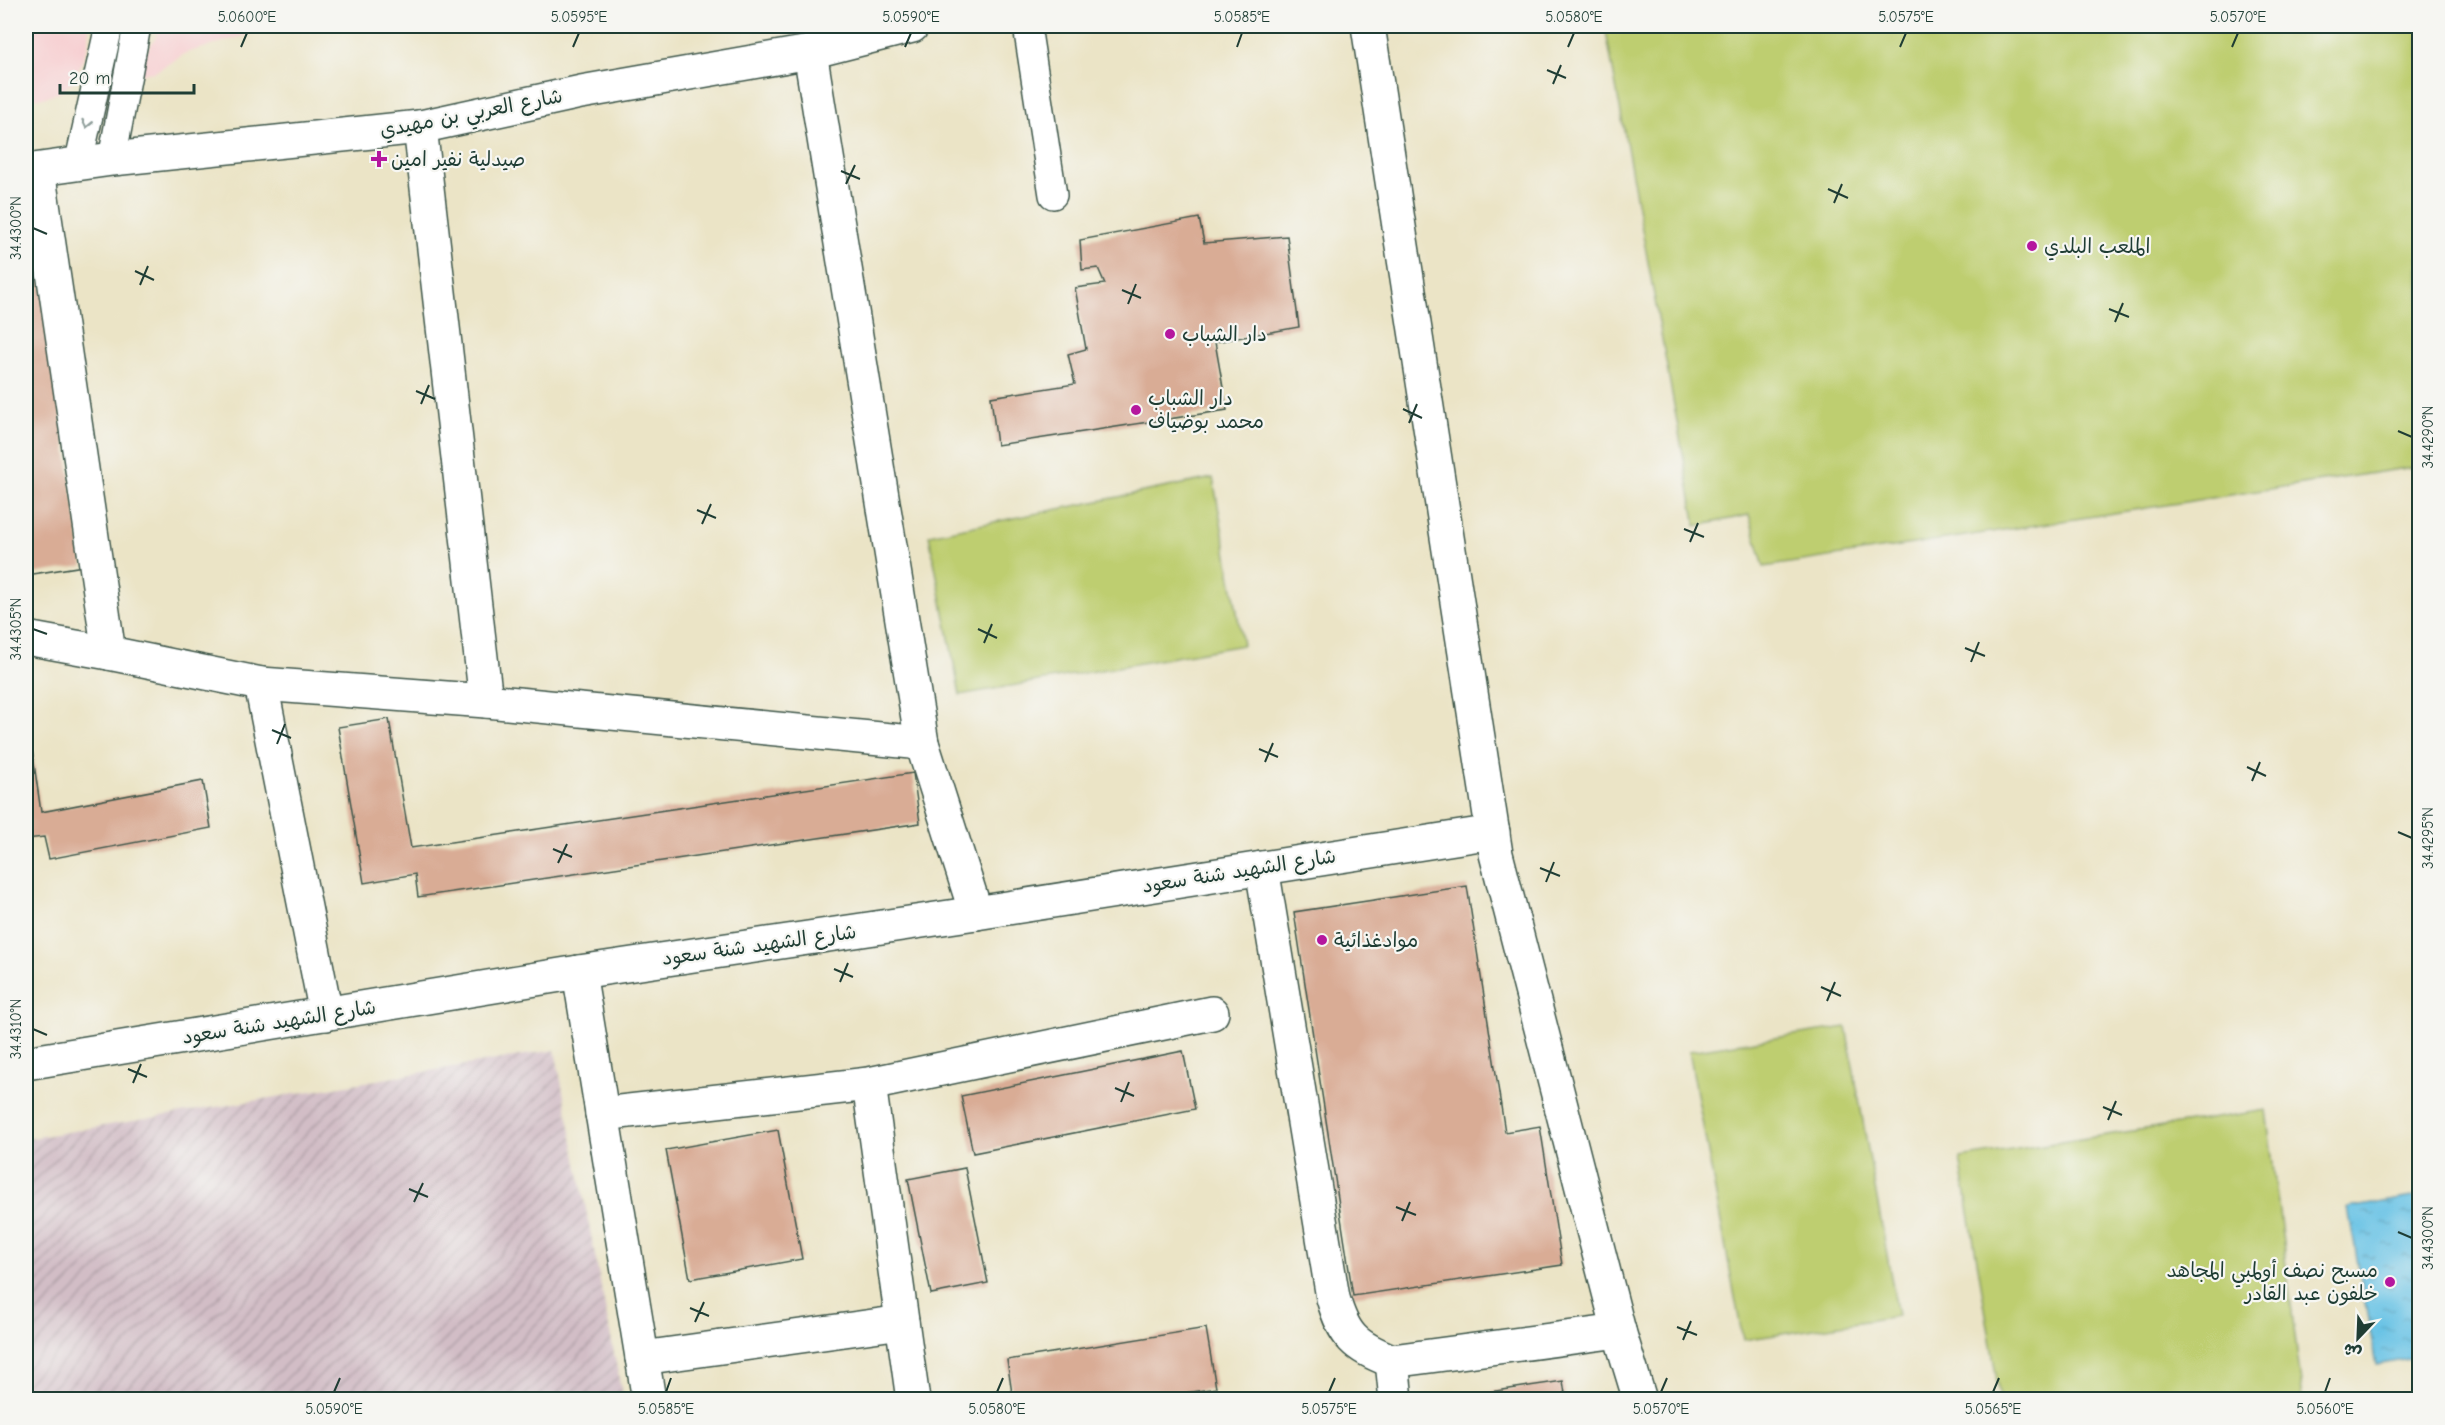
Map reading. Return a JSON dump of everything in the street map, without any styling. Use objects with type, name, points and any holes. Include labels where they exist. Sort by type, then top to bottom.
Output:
[{"type":"street","name":"شارع العربي بن مهيدي","points":[[32,170],[112,159],[420,127],[581,92],[810,52],[912,26]]},
{"type":"street","points":[[1368,26],[1496,854],[1619,1330],[1640,1400]]},
{"type":"street","points":[[810,52],[922,743],[976,913]]},
{"type":"street","points":[[420,127],[486,701]]},
{"type":"street","points":[[32,170],[109,653]]},
{"type":"street","points":[[26,639],[109,653],[261,684],[486,701],[922,743]]},
{"type":"street","points":[[261,684],[326,1014]]},
{"type":"street","name":"شارع الشهيد شنة سعود","points":[[26,1063],[579,972],[1493,832]]},
{"type":"street","points":[[1262,868],[1334,1298],[1340,1322],[1353,1340],[1372,1353],[1392,1361],[1619,1330]]},
{"type":"street","points":[[579,972],[649,1400]]},
{"type":"street","points":[[602,1114],[869,1084],[1212,1013]]},
{"type":"street","points":[[869,1084],[913,1400]]},
{"type":"street","points":[[642,1358],[902,1322]]},
{"type":"street","points":[[1392,1361],[1396,1400]]},
{"type":"lane","points":[[78,165],[109,26]]},
{"type":"lane","points":[[112,159],[137,26]]},
{"type":"lane","points":[[1027,26],[1053,195]]},
{"type":"shaded area","points":[[26,26],[89,26],[88,45],[82,62],[74,80],[63,91],[47,97],[26,100]]},
{"type":"shaded area","points":[[120,26],[276,26],[186,53],[155,72],[138,74],[135,68],[158,34]]},
{"type":"shaded area","points":[[555,1050],[623,1399],[26,1399],[26,1139]]},
{"type":"green space","name":"الملعب البلدي","points":[[1605,26],[2419,26],[2419,466],[1764,567],[1749,515],[1696,526]]},
{"type":"green space","points":[[1213,478],[1243,645],[960,695],[929,535]]},
{"type":"green space","points":[[1846,1027],[1898,1316],[1743,1340],[1689,1051]]},
{"type":"green space","points":[[2266,1110],[2303,1399],[2000,1399],[1960,1158]]},
{"type":"water","name":"مسبح نصف أولمبي المجاهد خلفون عبد القادر","points":[[2419,1196],[2419,1357],[2376,1365],[2348,1208]]},
{"type":"building","name":"دار الشباب","points":[[1199,218],[1204,243],[1287,236],[1299,327],[1215,342],[1227,410],[997,445],[991,397],[1075,384],[1068,354],[1086,349],[1075,288],[1105,284],[1098,268],[1082,270],[1080,240]]},
{"type":"building","points":[[34,225],[83,566],[26,575],[26,226]]},
{"type":"building","points":[[26,708],[41,812],[203,781],[211,828],[49,859],[44,837],[26,839]]},
{"type":"building","points":[[389,719],[411,848],[913,773],[920,823],[418,897],[415,874],[364,883],[338,727]]},
{"type":"building","points":[[1467,886],[1505,1132],[1540,1126],[1562,1265],[1353,1296],[1294,912]]},
{"type":"building","points":[[1183,1051],[1195,1109],[973,1153],[961,1096]]},
{"type":"building","points":[[778,1130],[802,1259],[690,1279],[666,1150]]},
{"type":"building","points":[[965,1168],[988,1283],[931,1294],[908,1179]]},
{"type":"building","points":[[1206,1328],[1216,1388],[1141,1400],[1013,1400],[1007,1360]]},
{"type":"building","points":[[1563,1381],[1566,1400],[1449,1400],[1449,1398]]},
{"type":"place","name":"صيدلية نفير امين","points":[[379,159]]},
{"type":"place","name":"الملعب البلدي","points":[[2032,246]]},
{"type":"place","name":"دار الشباب","points":[[1170,334]]},
{"type":"place","name":"دار الشباب محمد بوضياف","points":[[1136,410]]},
{"type":"place","name":"موادغذائية","points":[[1322,940]]},
{"type":"place","name":"مسبح نصف أولمبي المجاهد خلفون عبد القادر","points":[[2390,1282]]}]
